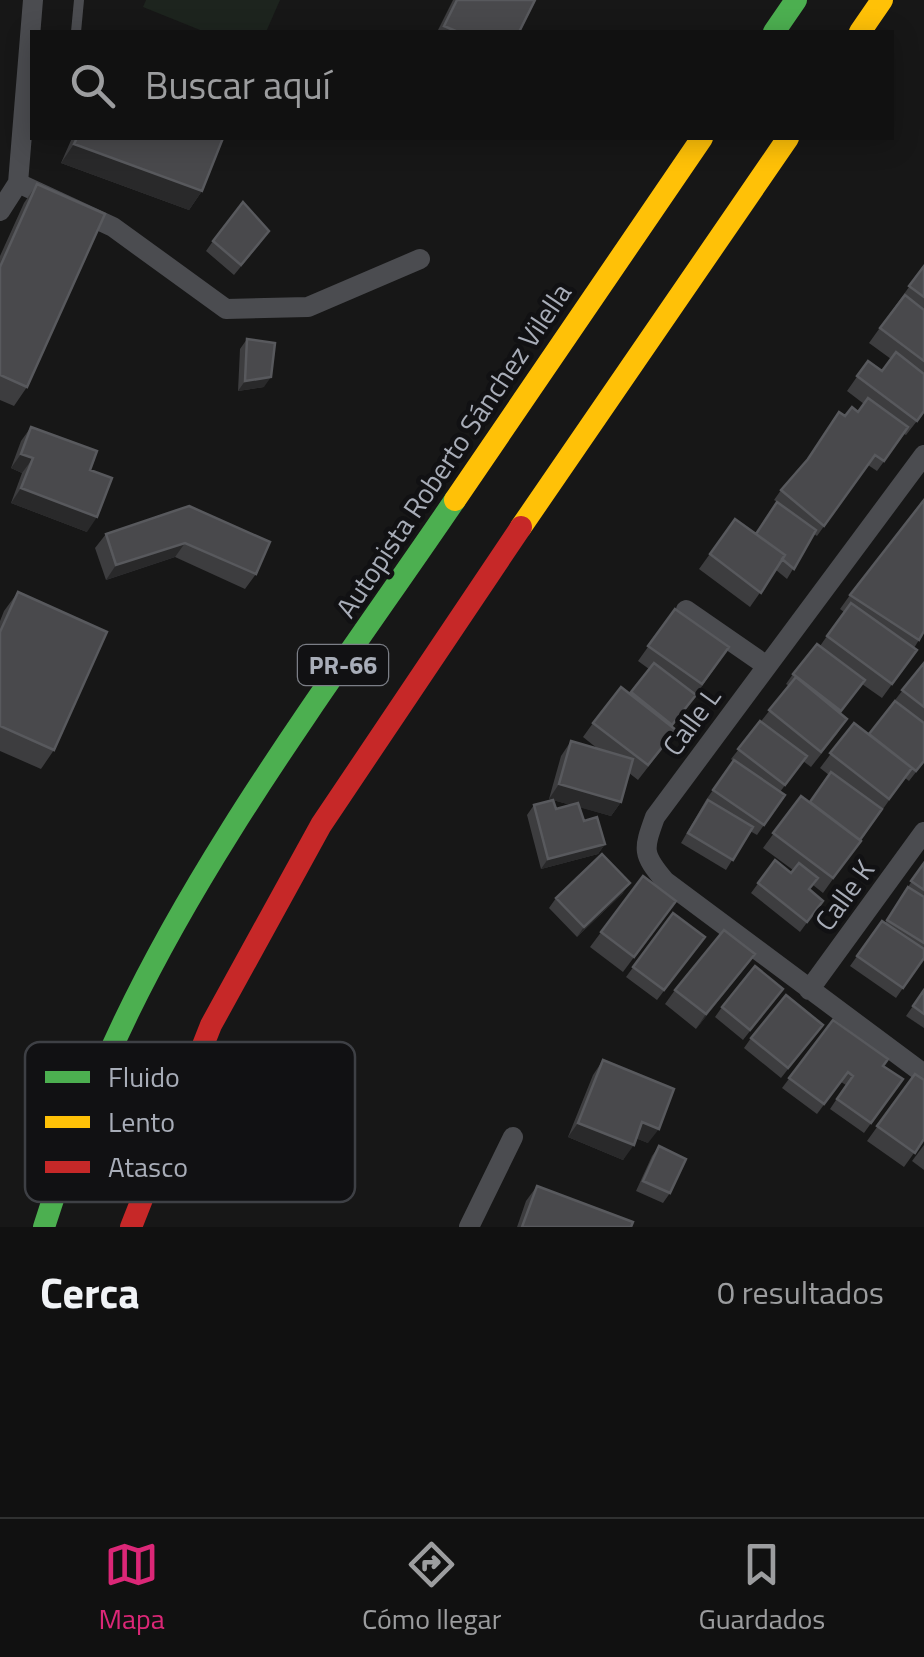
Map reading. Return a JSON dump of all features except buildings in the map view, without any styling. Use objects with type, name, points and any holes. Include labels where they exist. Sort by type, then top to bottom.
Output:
[{"type":"highway","points":[[775,30],[796,0]]},
{"type":"highway","points":[[861,30],[882,0]]},
{"type":"highway","name":"Autopista Roberto Sánchez Vilella","points":[[115,1042],[224,844],[701,140]]},
{"type":"highway","name":"PR-66","points":[[204,1042],[321,826],[412,686],[787,140]]},
{"type":"highway","name":"Autopista Roberto Sánchez Vilella","points":[[44,1227],[53,1202]]},
{"type":"highway","name":"PR-66","points":[[131,1227],[141,1202]]},
{"type":"street","points":[[31,30],[33,0]]},
{"type":"street","points":[[0,211],[18,182],[30,36]]},
{"type":"street","points":[[18,182],[113,227],[226,309],[308,307],[420,259]]},
{"type":"street","name":"Calle L","points":[[809,990],[665,881],[650,862],[644,846],[655,817],[924,456]]},
{"type":"street","points":[[686,610],[767,666]]},
{"type":"street","name":"Calle K","points":[[809,990],[924,832]]},
{"type":"street","points":[[809,990],[924,1074]]},
{"type":"street","points":[[470,1227],[513,1136]]},
{"type":"lane","points":[[76,30],[79,0]]},
{"type":"shaded area","points":[[146,0],[280,0],[267,30],[200,30],[143,7]]},
{"type":"traffic: fast","points":[[775,30],[796,0]]},
{"type":"traffic: fast","points":[[116,1042],[176,922],[219,849],[455,500]]},
{"type":"traffic: fast","points":[[44,1227],[53,1202]]},
{"type":"traffic: slow","points":[[861,30],[882,0]]},
{"type":"traffic: slow","points":[[455,500],[701,140]]},
{"type":"traffic: slow","points":[[521,527],[787,140]]},
{"type":"traffic: jam","points":[[204,1042],[321,825],[521,527]]},
{"type":"traffic: jam","points":[[131,1227],[141,1202]]}]
